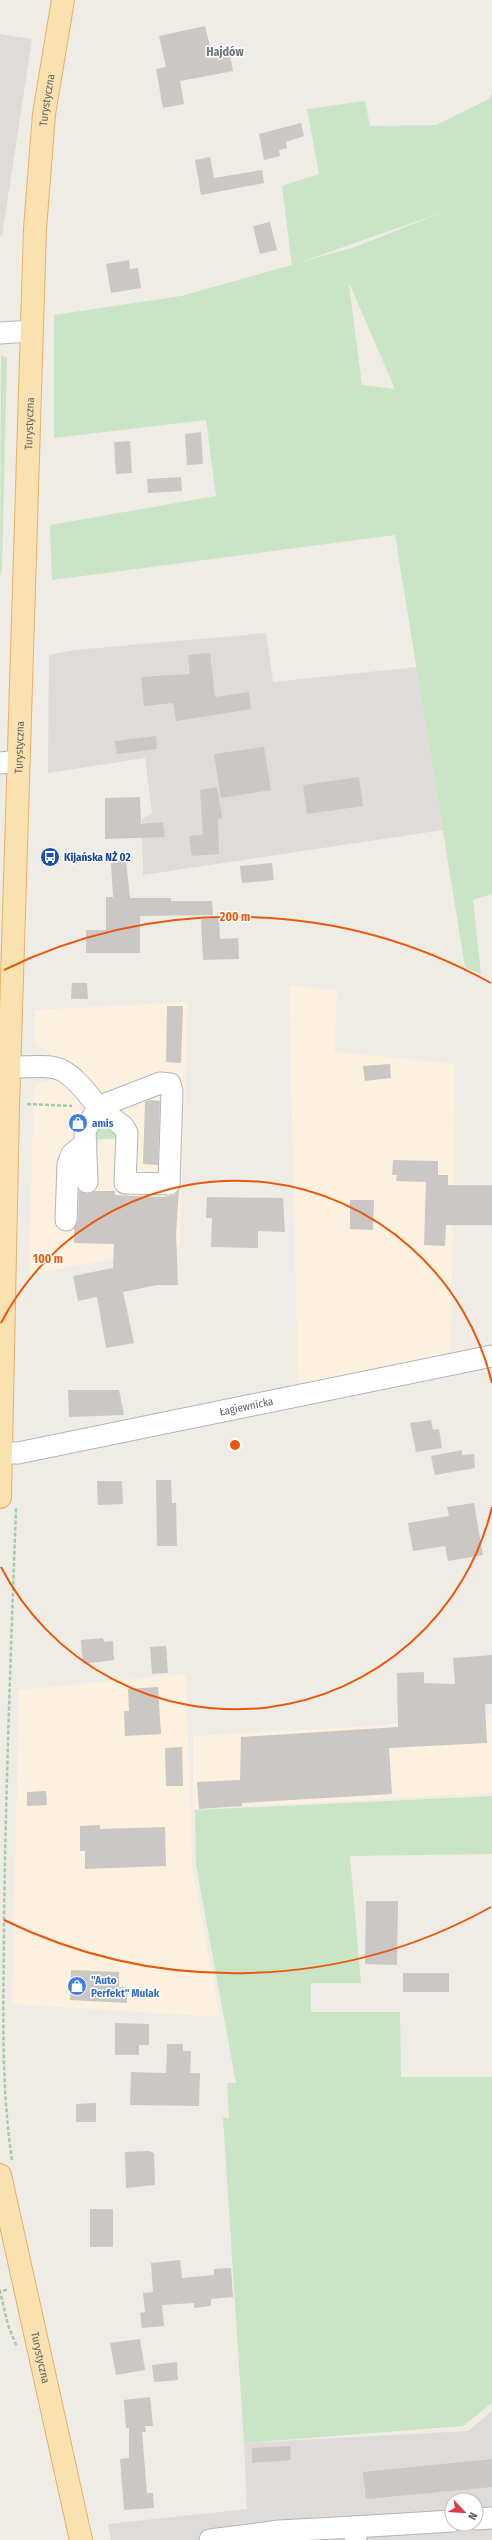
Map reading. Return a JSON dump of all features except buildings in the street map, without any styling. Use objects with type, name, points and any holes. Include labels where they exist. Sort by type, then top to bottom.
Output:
[{"type":"main road","name":"Turystyczna","points":[[8,1500],[0,1453],[0,1403],[9,762],[32,331],[38,174],[52,59],[64,0]]},
{"type":"main road","name":"Turystyczna","points":[[7,2171],[81,2540]]},
{"type":"street","points":[[0,333],[32,331]]},
{"type":"street","points":[[5,1067],[46,1065],[64,1070],[81,1084],[98,1107],[123,1126],[127,1133],[125,1182],[169,1184],[172,1092],[170,1084],[160,1082],[98,1107],[85,1131],[87,1182]]},
{"type":"street","points":[[66,1220],[68,1164],[72,1154],[86,1143]]},
{"type":"street","name":"Łagiewnicka","points":[[0,1453],[26,1451],[492,1356]]},
{"type":"street","points":[[210,2540],[278,2531],[355,2533],[444,2522]]},
{"type":"path","points":[[27,1104],[98,1107]]},
{"type":"path","points":[[7,2171],[2,2040],[8,1500]]},
{"type":"shaded area","points":[[0,34],[32,39],[2,236],[0,235]]},
{"type":"shaded area","points":[[266,633],[273,682],[417,667],[443,830],[143,875],[142,819],[152,813],[145,758],[48,773],[49,655],[75,650]]},
{"type":"shaded area","points":[[289,986],[337,990],[334,1052],[455,1064],[451,1353],[298,1385]]},
{"type":"shaded area","points":[[188,1002],[180,1247],[29,1274],[34,1085],[50,1080],[50,1052],[35,1045],[35,1010]]},
{"type":"shaded area","points":[[186,1674],[192,1866],[220,2017],[12,2004],[19,1690]]},
{"type":"shaded area","points":[[492,1714],[492,1793],[193,1809],[193,1736],[371,1726]]},
{"type":"shaded area","points":[[492,2411],[492,2540],[111,2540],[108,2524],[247,2509],[244,2443],[468,2431]]},
{"type":"green space","points":[[492,93],[492,894],[473,900],[481,974],[465,967],[395,535],[52,580],[50,525],[216,496],[206,420],[54,438],[54,315],[181,296],[292,265],[282,186],[319,174],[307,109],[365,101],[370,126],[436,125],[489,99]],"holes":[[[446,211],[355,247],[301,262]],[[350,285],[395,389],[362,385]]]},
{"type":"green space","points":[[1,355],[7,358],[2,568],[0,577]]},
{"type":"green space","points":[[103,1123],[121,1138],[95,1140],[96,1131]]},
{"type":"green space","points":[[492,1796],[492,1854],[350,1856],[361,1983],[311,1983],[311,2012],[400,2012],[401,2077],[492,2077],[492,2403],[463,2426],[244,2443],[223,2118],[229,2118],[227,2083],[236,2083],[196,1865],[195,1810]]},
{"type":"place","name":"Kijańska NŻ 02","points":[[50,857]]},
{"type":"place","name":"amis","points":[[78,1123]]},
{"type":"place","name":"\"Auto Perfekt\" Mulak","points":[[77,1986]]},
{"type":"district","name":"Hajdów","points":[[225,52]]}]
